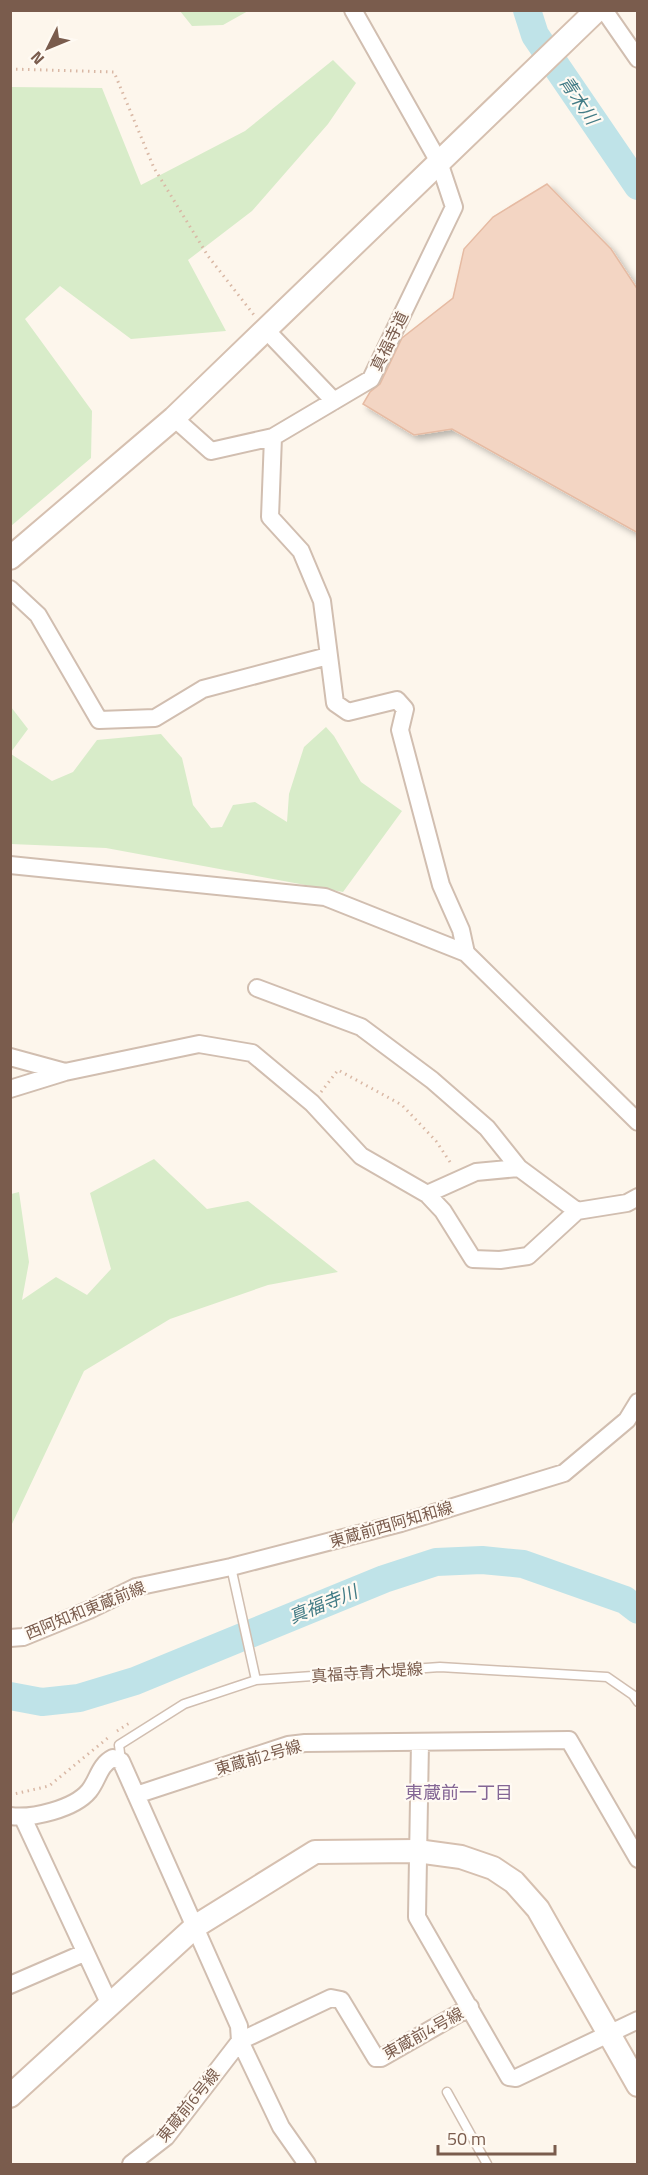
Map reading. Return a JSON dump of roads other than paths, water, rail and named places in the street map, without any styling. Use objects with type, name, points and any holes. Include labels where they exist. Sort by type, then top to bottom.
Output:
[{"type":"street","name":"真福寺道","points":[[174,418],[212,451],[273,437],[371,379],[454,207],[439,162],[353,10]]},
{"type":"street","points":[[10,558],[174,418],[267,331],[439,162],[519,89],[597,10]]},
{"type":"street","points":[[604,10],[638,59]]},
{"type":"street","points":[[267,331],[334,401]]},
{"type":"street","points":[[273,437],[270,517],[301,550],[322,601],[334,703],[348,712],[398,700],[405,709],[400,730],[441,885],[461,930],[466,953]]},
{"type":"street","points":[[10,590],[38,615],[99,720],[155,718],[203,689],[328,656]]},
{"type":"street","points":[[10,865],[325,897],[466,953],[638,1122]]},
{"type":"street","points":[[257,988],[361,1027],[432,1080],[487,1128],[519,1168],[577,1211]]},
{"type":"street","points":[[10,1089],[65,1072],[199,1044],[252,1053],[312,1103],[361,1156],[428,1194],[443,1211],[473,1259],[500,1260],[528,1256],[577,1211],[627,1203],[638,1197]]},
{"type":"street","points":[[10,1057],[65,1072]]},
{"type":"street","points":[[428,1194],[476,1172],[519,1168]]},
{"type":"street","name":"東蔵前西阿知和線","points":[[231,1567],[401,1523],[564,1473],[627,1420],[638,1402]]},
{"type":"street","name":"西阿知和東蔵前線","points":[[10,1638],[23,1637],[89,1611],[136,1587],[231,1567]]},
{"type":"street","name":"東蔵前2号線","points":[[136,1795],[288,1745],[569,1740],[638,1859]]},
{"type":"street","points":[[420,1742],[417,1917],[509,2077],[513,2079],[638,2020]]},
{"type":"street","points":[[111,2007],[17,1817],[62,1809],[88,1792],[105,1762],[113,1758],[121,1761],[239,2026],[240,2041],[281,2127],[307,2164]]},
{"type":"street","points":[[10,2096],[111,2007],[196,1926],[315,1852],[417,1851],[461,1857],[479,1862],[514,1882],[538,1909],[638,2085]]},
{"type":"street","points":[[10,1985],[84,1953]]},
{"type":"street","name":"東蔵前4号線","points":[[240,2041],[331,1998],[341,2000],[372,2055],[381,2058],[470,2007]]},
{"type":"street","name":"東蔵前6号線","points":[[131,2164],[166,2137],[240,2041]]},
{"type":"lane","points":[[231,1567],[256,1680]]},
{"type":"lane","name":"真福寺青木堤線","points":[[121,1761],[119,1745],[184,1704],[256,1680],[440,1667],[607,1677],[633,1695],[638,1702]]},
{"type":"lane","points":[[447,2092],[488,2164]]},
{"type":"waterway","name":"青木川","points":[[527,10],[535,35],[638,186]]},
{"type":"waterway","name":"真福寺川","points":[[10,1696],[42,1702],[79,1698],[135,1681],[384,1579],[436,1562],[482,1560],[523,1564],[625,1600],[638,1610]]},
{"type":"district","name":"東蔵前一丁目","points":[[459,1792]]}]
